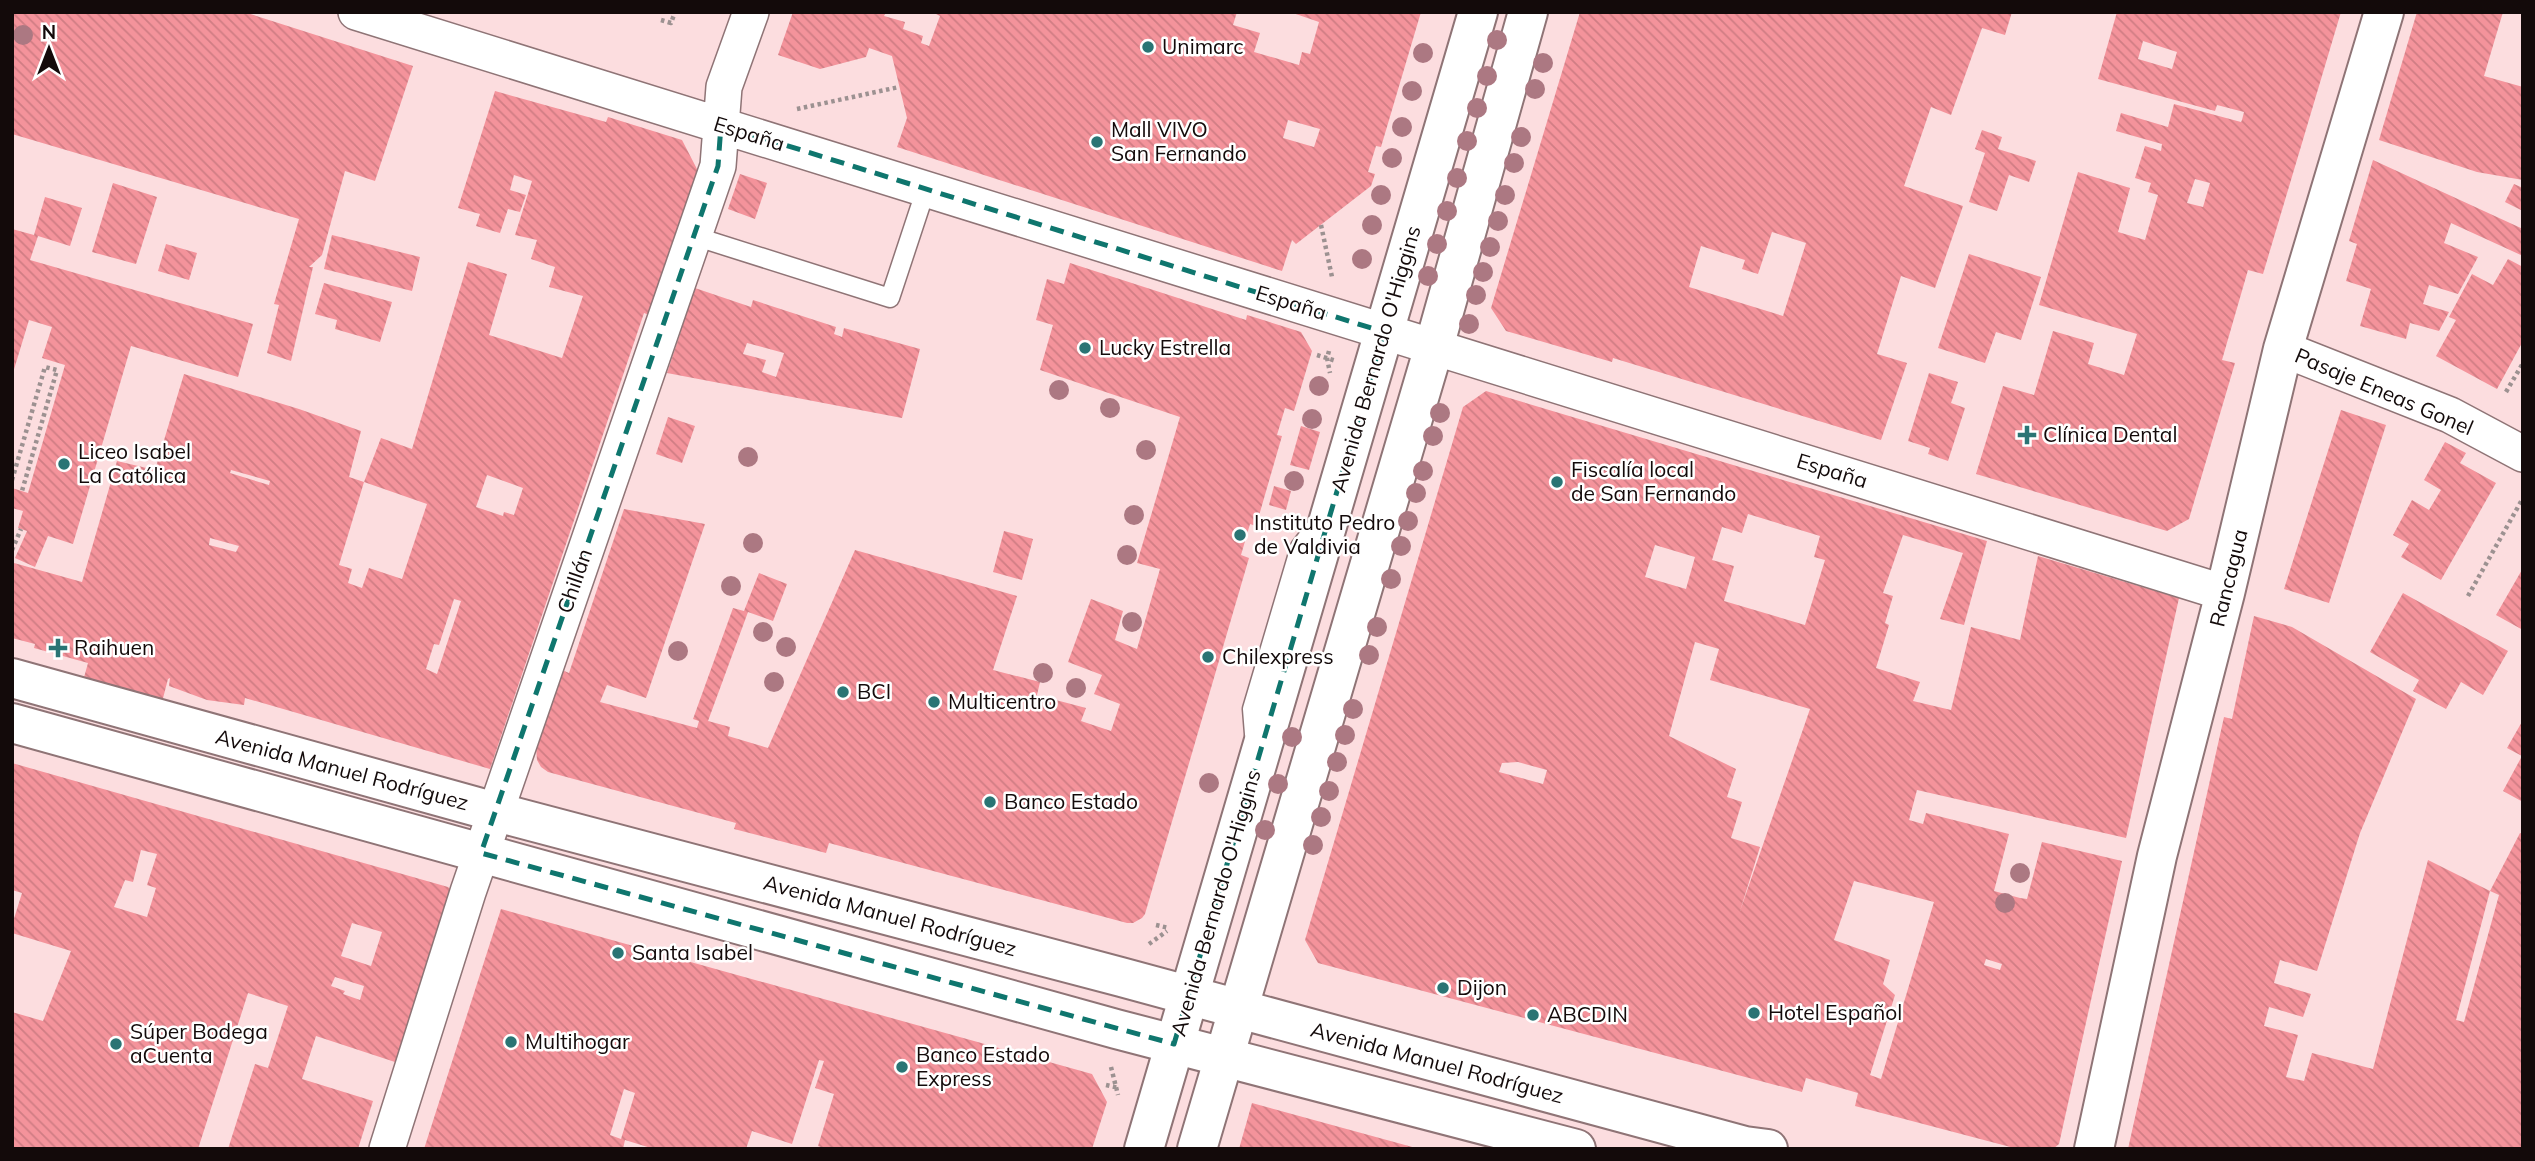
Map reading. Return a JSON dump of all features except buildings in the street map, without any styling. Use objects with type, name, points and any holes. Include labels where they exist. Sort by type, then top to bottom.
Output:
[{"type":"main road","name":"Avenida Bernardo O'Higgins","points":[[1144,1149],[1478,12]]},
{"type":"main road","points":[[1197,1149],[1434,347],[1528,12]]},
{"type":"main road","name":"Rancagua","points":[[2094,1149],[2157,856],[2225,593],[2283,349],[2384,12]]},
{"type":"main road","name":"Avenida Manuel Rodríguez","points":[[12,678],[496,812],[1745,1146],[1768,1149]]},
{"type":"main road","name":"Avenida Manuel Rodríguez","points":[[12,723],[1174,1044],[1576,1149]]},
{"type":"street","name":"España","points":[[356,12],[2225,593]]},
{"type":"street","name":"Chillán","points":[[387,1149],[481,853],[718,166],[724,88],[751,12]]},
{"type":"street","name":"Pasaje Eneas Gonel","points":[[2283,349],[2450,415],[2523,454]]},
{"type":"lane","points":[[694,236],[890,298],[926,189]]},
{"type":"path","points":[[661,20],[671,23],[675,12]]},
{"type":"path","points":[[785,111],[900,87]]},
{"type":"path","points":[[1321,225],[1333,280]]},
{"type":"path","points":[[2506,392],[2523,363]]},
{"type":"path","points":[[12,480],[45,366],[57,370],[22,491]]},
{"type":"path","points":[[2468,596],[2523,498]]},
{"type":"path","points":[[12,550],[21,529]]},
{"type":"highlighted area","points":[[721,125],[1384,332],[1174,1044],[481,853],[718,166]]},
{"type":"shaded area","points":[[12,12],[2523,12],[2523,1149],[12,1149]]},
{"type":"place","name":"Unimarc","points":[[1148,47]]},
{"type":"place","name":"Mall VIVO San Fernando","points":[[1097,142]]},
{"type":"place","name":"Lucky Estrella","points":[[1085,348]]},
{"type":"place","name":"Clínica Dental","points":[[2027,435]]},
{"type":"place","name":"Liceo Isabel La Católica","points":[[64,464]]},
{"type":"place","name":"Fiscalía local de San Fernando","points":[[1557,482]]},
{"type":"place","name":"Instituto Pedro de Valdivia","points":[[1240,535]]},
{"type":"place","name":"Raihuen","points":[[58,648]]},
{"type":"place","name":"Chilexpress","points":[[1208,657]]},
{"type":"place","name":"BCI","points":[[843,692]]},
{"type":"place","name":"Multicentro","points":[[934,702]]},
{"type":"place","name":"Banco Estado","points":[[990,802]]},
{"type":"place","name":"Santa Isabel","points":[[618,953]]},
{"type":"place","name":"Dijon","points":[[1443,988]]},
{"type":"place","name":"Hotel Español","points":[[1754,1013]]},
{"type":"place","name":"ABCDIN","points":[[1533,1015]]},
{"type":"place","name":"Multihogar","points":[[511,1042]]},
{"type":"place","name":"Súper Bodega aCuenta","points":[[116,1044]]},
{"type":"place","name":"Banco Estado Express","points":[[902,1067]]}]
